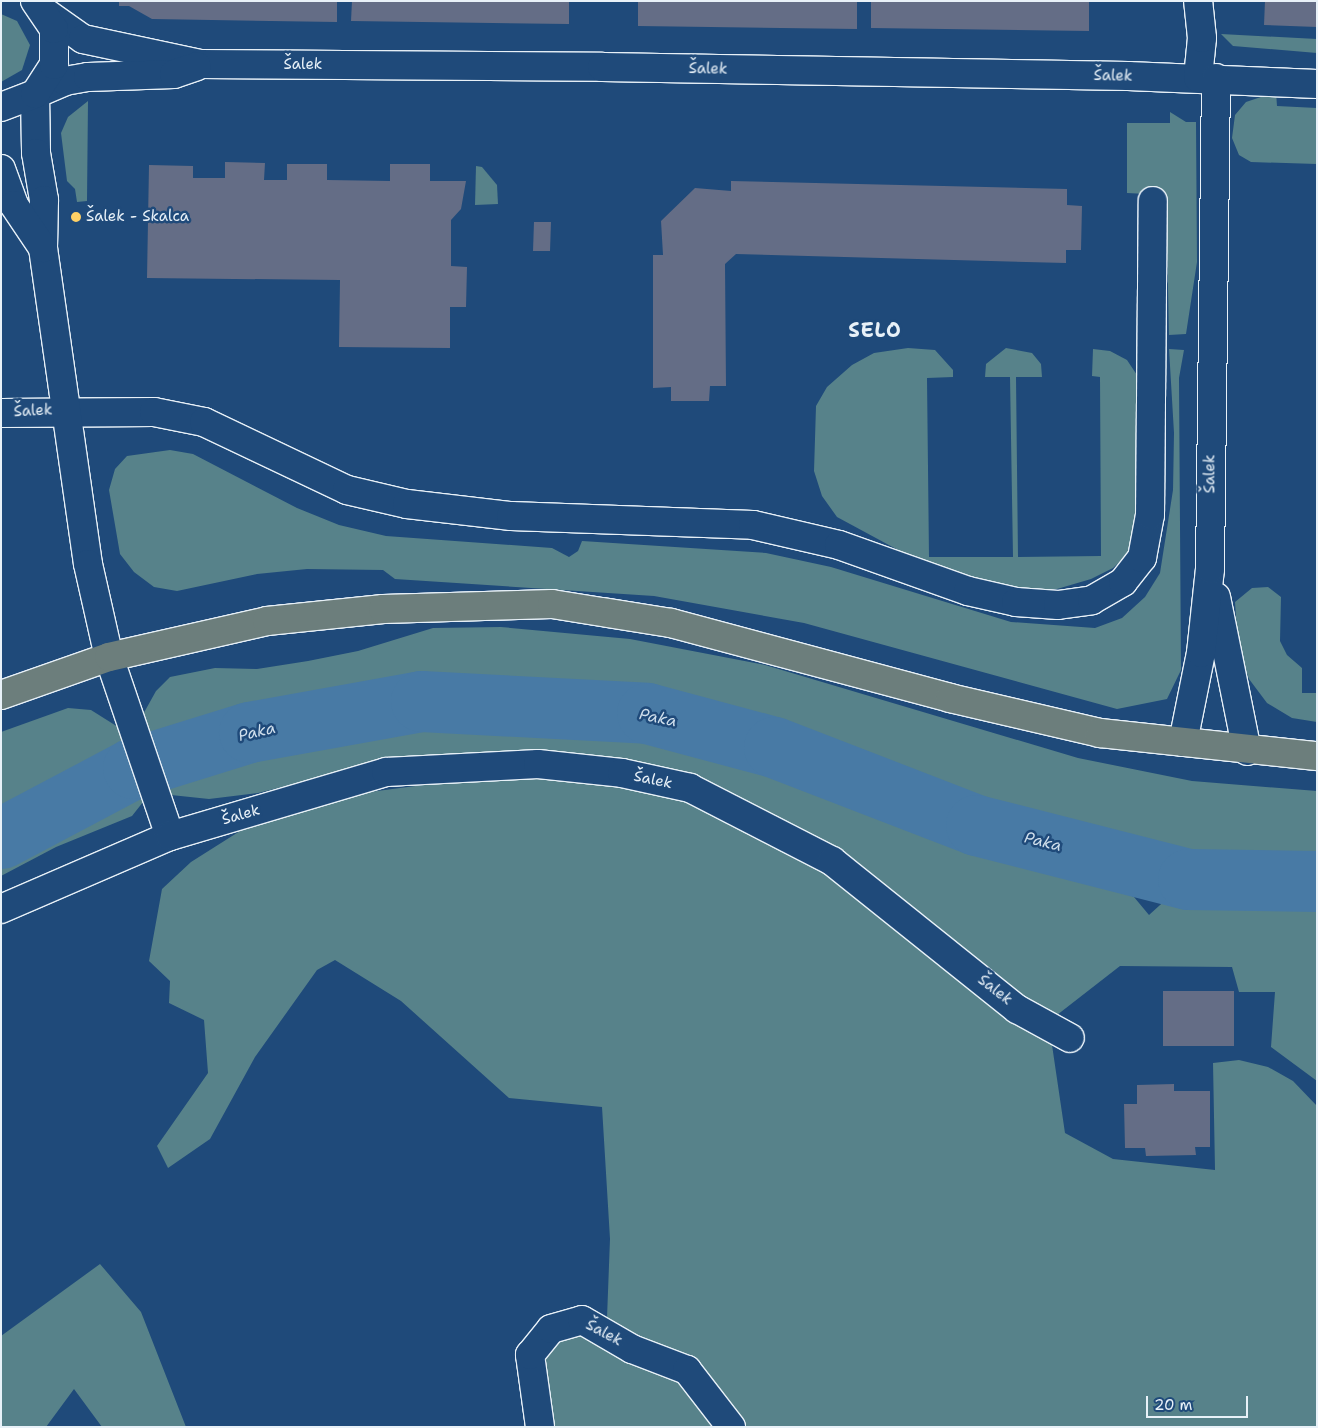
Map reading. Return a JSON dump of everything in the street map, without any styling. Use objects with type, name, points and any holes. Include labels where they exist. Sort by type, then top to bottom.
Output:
[{"type":"main road","points":[[1,695],[109,657],[267,621],[383,609],[552,604],[671,623],[950,698],[1100,733],[1247,751],[1317,756]]},
{"type":"street","points":[[1198,1],[1207,78]]},
{"type":"street","points":[[41,5],[83,39],[201,64]]},
{"type":"street","points":[[41,5],[57,46],[47,80],[35,94],[36,153],[44,200],[43,248],[88,564],[109,657],[170,836]]},
{"type":"street","points":[[1,107],[72,80],[174,74],[201,64]]},
{"type":"street","name":"Šalek","points":[[201,64],[612,67],[1207,78],[1317,84]]},
{"type":"street","name":"Šalek","points":[[1207,78],[1210,569]]},
{"type":"street","points":[[1,169],[14,205],[43,248]]},
{"type":"street","name":"Šalek","points":[[1,413],[66,410],[154,412],[204,422],[347,490],[407,504],[511,516],[753,525],[839,545],[997,598],[1058,605],[1092,600],[1123,582],[1142,558],[1150,515],[1153,201]]},
{"type":"street","points":[[1184,742],[1201,653],[1210,569]]},
{"type":"street","points":[[1210,569],[1247,751]]},
{"type":"street","name":"Šalek","points":[[1,910],[170,836],[386,772],[538,764],[622,773],[690,788],[832,861],[1018,1009],[1070,1038]]},
{"type":"street","name":"Šalek","points":[[540,1427],[530,1355],[551,1329],[582,1320],[632,1349],[687,1370],[730,1427]]},
{"type":"green space","points":[[1,14],[17,21],[30,45],[22,70],[1,82]]},
{"type":"green space","points":[[1221,34],[1317,39],[1317,53],[1233,46]]},
{"type":"green space","points":[[1276,92],[1277,106],[1317,108],[1317,164],[1251,162],[1239,155],[1232,138],[1235,115],[1246,102]]},
{"type":"green space","points":[[88,101],[87,201],[77,202],[75,189],[67,181],[61,133],[68,117]]},
{"type":"green space","points":[[1170,112],[1186,122],[1196,122],[1197,262],[1186,334],[1169,335],[1166,195],[1127,193],[1127,123],[1170,123]]},
{"type":"green space","points":[[476,166],[482,167],[497,185],[498,204],[475,205]]},
{"type":"green space","points":[[908,348],[935,350],[953,370],[953,377],[927,378],[929,557],[1013,557],[1010,377],[985,377],[986,364],[1006,348],[1032,353],[1041,364],[1042,377],[1016,377],[1018,557],[1101,556],[1100,377],[1092,376],[1093,349],[1110,351],[1127,360],[1139,378],[1136,515],[1130,552],[1113,568],[1091,579],[1057,589],[1023,589],[975,581],[924,564],[837,517],[822,496],[814,471],[816,406],[827,387],[852,365],[874,353]]},
{"type":"green space","points":[[1169,349],[1184,350],[1179,378],[1181,670],[1167,699],[1117,709],[804,623],[654,596],[395,579],[383,570],[307,569],[257,574],[177,591],[154,587],[134,572],[120,554],[109,490],[115,469],[127,456],[170,450],[193,454],[297,508],[339,525],[386,536],[552,548],[569,557],[578,551],[582,541],[766,553],[831,567],[1011,622],[1095,628],[1122,618],[1145,597],[1160,573],[1173,490],[1174,433]]},
{"type":"green space","points":[[1268,587],[1281,597],[1280,641],[1287,655],[1302,668],[1302,693],[1317,693],[1317,722],[1292,718],[1267,703],[1249,679],[1238,648],[1235,602],[1252,588]]},
{"type":"green space","points":[[501,627],[630,639],[765,665],[1078,758],[1192,781],[1317,791],[1317,866],[1202,863],[1141,852],[1028,823],[745,727],[635,700],[510,692],[392,692],[253,713],[149,744],[141,718],[156,691],[170,677],[215,668],[257,669],[308,661],[358,651],[433,628]]},
{"type":"green space","points":[[68,708],[91,710],[118,727],[132,751],[1,815],[1,732]]},
{"type":"green space","points":[[430,714],[639,723],[725,743],[758,754],[758,770],[885,813],[974,836],[984,853],[1094,878],[1134,897],[1149,915],[1181,886],[1198,890],[1317,892],[1317,1081],[1271,1047],[1275,992],[1239,992],[1232,967],[1120,966],[1057,1015],[1037,1010],[688,778],[387,761],[258,793],[209,799],[171,795],[161,777],[255,742]]},
{"type":"green space","points":[[543,778],[630,785],[698,801],[866,896],[1045,1033],[1052,1045],[1065,1133],[1113,1159],[1215,1170],[1213,1063],[1239,1060],[1268,1067],[1293,1081],[1317,1106],[1317,1427],[550,1427],[541,1346],[596,1327],[607,1318],[610,1239],[602,1107],[509,1098],[401,1001],[335,960],[317,970],[255,1057],[210,1139],[168,1168],[157,1146],[208,1073],[204,1020],[169,1003],[170,981],[149,961],[162,889],[191,862],[240,831],[354,794],[454,781]]},
{"type":"green space","points":[[142,782],[147,797],[132,816],[56,847],[1,876],[1,848],[37,828]]},
{"type":"green space","points":[[100,1264],[141,1312],[186,1427],[102,1427],[74,1389],[46,1427],[1,1427],[1,1336]]},
{"type":"building","points":[[119,1],[337,1],[337,22],[152,19],[129,6],[119,6]]},
{"type":"building","points":[[352,1],[569,1],[569,24],[351,21]]},
{"type":"building","points":[[638,1],[857,1],[857,29],[638,26]]},
{"type":"building","points":[[871,1],[1089,1],[1089,31],[871,28]]},
{"type":"building","points":[[1265,1],[1317,1],[1317,27],[1264,25]]},
{"type":"building","points":[[225,162],[265,163],[264,180],[287,180],[287,164],[327,164],[327,180],[390,181],[390,164],[430,164],[430,181],[466,181],[461,209],[451,220],[451,266],[467,267],[466,307],[450,307],[450,348],[339,347],[340,280],[147,278],[149,165],[193,166],[193,178],[225,178]]},
{"type":"building","points":[[731,181],[1067,189],[1067,205],[1082,206],[1081,250],[1066,250],[1066,263],[736,254],[725,264],[726,386],[710,386],[709,401],[671,401],[671,387],[653,388],[653,255],[663,255],[661,221],[695,188],[731,191]]},
{"type":"building","points":[[534,222],[551,222],[550,251],[533,251]]},
{"type":"building","points":[[1163,991],[1234,991],[1234,1046],[1163,1046]]},
{"type":"building","points":[[1174,1084],[1174,1091],[1210,1091],[1210,1147],[1195,1147],[1196,1155],[1146,1156],[1145,1148],[1125,1148],[1124,1104],[1137,1104],[1137,1085]]},
{"type":"waterway","name":"Paka","points":[[1,838],[133,768],[249,732],[421,701],[647,713],[774,747],[976,825],[1188,879],[1317,881]]},
{"type":"place","name":"Šalek - Skalca","points":[[76,217]]},
{"type":"district","name":"SELO","points":[[875,330]]}]
